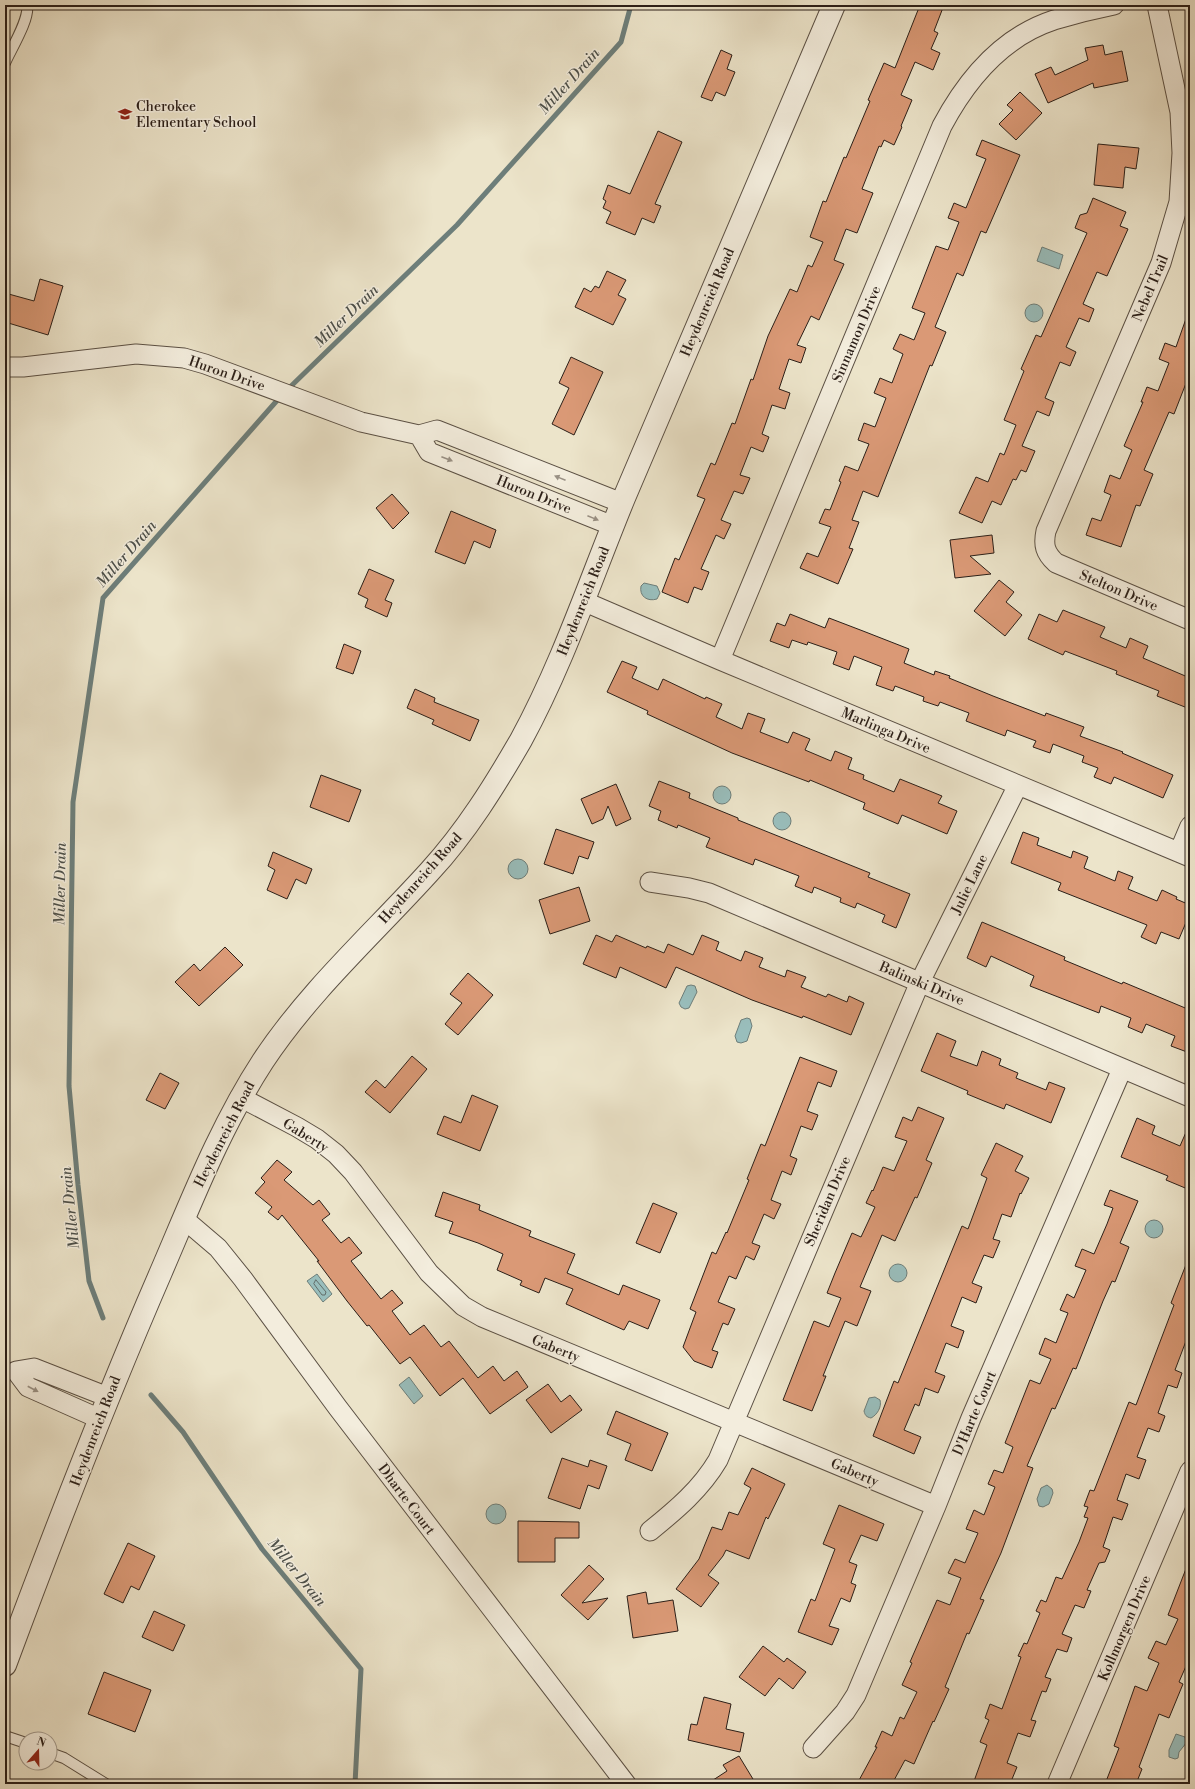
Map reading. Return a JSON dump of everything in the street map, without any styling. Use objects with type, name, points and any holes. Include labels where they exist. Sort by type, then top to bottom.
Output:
[{"type":"street","name":"Heydenreich Road","points":[[5,1665],[108,1396],[209,1159],[240,1097],[266,1057],[295,1017],[370,934],[432,869],[456,840],[501,774],[536,711],[583,601],[622,503],[834,5]]},
{"type":"street","name":"Sinnamon Drive","points":[[720,660],[942,126],[955,102],[969,81],[1005,46],[1026,33],[1054,20],[1114,5]]},
{"type":"street","name":"Nebel Trail","points":[[1049,556],[1045,549],[1044,540],[1046,531],[1161,263],[1179,202],[1182,153],[1180,112],[1157,5]]},
{"type":"street","name":"Huron Drive","points":[[5,368],[136,354],[184,358],[205,364],[361,422],[419,435],[437,430],[622,503]]},
{"type":"street","name":"Huron Drive","points":[[419,435],[429,452],[613,526]]},
{"type":"street","points":[[484,473],[493,451]]},
{"type":"street","name":"Stelton Drive","points":[[1049,556],[1064,567],[1190,620]]},
{"type":"street","name":"Marlinga Drive","points":[[583,601],[1184,855]]},
{"type":"street","name":"Julie Lane","points":[[920,982],[1018,785]]},
{"type":"street","points":[[1184,855],[1190,826]]},
{"type":"street","name":"Balinski Drive","points":[[650,882],[709,893],[1190,1097]]},
{"type":"street","name":"Sheridan Drive","points":[[650,1531],[679,1507],[705,1480],[718,1460],[920,982]]},
{"type":"street","name":"D'Harte Court","points":[[813,1748],[846,1712],[856,1695],[936,1506],[971,1418],[1122,1069]]},
{"type":"street","name":"Gaberty","points":[[240,1097],[297,1127],[317,1139],[336,1154],[353,1172],[429,1273],[463,1306],[482,1317],[936,1506]]},
{"type":"street","name":"Dharte Court","points":[[184,1218],[218,1248],[243,1279],[338,1408],[626,1784]]},
{"type":"street","points":[[10,1368],[34,1368],[108,1396]]},
{"type":"street","points":[[10,1368],[28,1387],[100,1419]]},
{"type":"street","points":[[56,1400],[64,1379]]},
{"type":"street","name":"Kollmorgen Drive","points":[[1057,1784],[1190,1471]]},
{"type":"lane","points":[[5,63],[25,18],[28,10],[27,5]]},
{"type":"lane","points":[[5,1736],[18,1740]]},
{"type":"lane","points":[[58,1756],[106,1784]]},
{"type":"water","points":[[1042,247],[1063,255],[1059,269],[1037,261]]},
{"type":"water","points":[[1034,304],[1040,307],[1043,313],[1040,319],[1034,322],[1028,319],[1025,313],[1028,307]]},
{"type":"water","points":[[644,583],[657,586],[660,593],[657,599],[650,600],[644,597],[641,593],[641,586]]},
{"type":"water","points":[[722,786],[728,789],[731,795],[728,801],[722,804],[716,801],[713,795],[716,789]]},
{"type":"water","points":[[778,812],[786,812],[791,817],[789,828],[786,830],[778,830],[773,825],[773,817]]},
{"type":"water","points":[[518,859],[525,862],[528,869],[525,876],[518,879],[511,876],[508,869],[511,862]]},
{"type":"water","points":[[687,986],[695,986],[697,992],[689,1008],[685,1009],[681,1007],[679,1003]]},
{"type":"water","points":[[747,1018],[750,1019],[752,1026],[747,1041],[741,1043],[737,1042],[735,1036],[741,1020]]},
{"type":"water","points":[[1154,1220],[1160,1223],[1163,1229],[1160,1235],[1154,1238],[1148,1235],[1145,1229],[1148,1223]]},
{"type":"water","points":[[894,1264],[902,1264],[907,1269],[905,1280],[902,1282],[894,1282],[889,1277],[889,1269]]},
{"type":"water","points":[[317,1274],[332,1294],[323,1302],[307,1281]]},
{"type":"water","points":[[409,1377],[423,1396],[414,1404],[399,1385]]},
{"type":"water","points":[[875,1397],[880,1400],[880,1408],[871,1418],[866,1416],[864,1411],[869,1398]]},
{"type":"water","points":[[1047,1485],[1052,1489],[1053,1493],[1049,1504],[1043,1507],[1039,1506],[1037,1499],[1041,1488]]},
{"type":"water","points":[[496,1504],[503,1507],[506,1514],[503,1521],[496,1524],[489,1521],[486,1514],[489,1507]]},
{"type":"water","points":[[1176,1734],[1185,1737],[1187,1742],[1179,1752],[1178,1758],[1175,1759],[1169,1757],[1169,1750]]},
{"type":"building","points":[[920,5],[944,5],[934,31],[938,33],[931,49],[940,53],[933,70],[915,62],[901,95],[912,100],[901,126],[902,127],[894,145],[884,140],[881,147],[879,146],[862,189],[873,193],[857,233],[846,229],[834,260],[844,264],[819,320],[811,316],[797,345],[806,348],[801,363],[789,359],[779,389],[790,393],[785,409],[772,405],[762,434],[769,437],[763,452],[751,447],[740,475],[750,478],[743,494],[734,491],[721,520],[731,524],[724,539],[716,535],[701,569],[709,572],[702,590],[694,587],[688,603],[662,592],[675,558],[679,560],[705,499],[697,496],[711,463],[715,465],[732,423],[735,424],[751,379],[753,380],[768,336],[790,289],[797,292],[808,265],[812,267],[823,242],[810,237],[823,201],[826,202],[844,157],[846,158],[884,63],[895,68]]},
{"type":"building","points":[[1103,45],[1105,55],[1122,51],[1128,81],[1094,88],[1093,83],[1048,103],[1035,74],[1051,67],[1055,75],[1088,60],[1085,48]]},
{"type":"building","points":[[721,50],[732,55],[727,69],[735,72],[725,96],[716,92],[712,101],[701,97]]},
{"type":"building","points":[[1020,92],[1042,113],[1016,140],[999,124],[1013,110],[1007,105]]},
{"type":"building","points":[[658,131],[682,142],[655,204],[661,206],[654,223],[642,218],[635,235],[606,223],[611,212],[603,208],[606,201],[603,199],[608,185],[630,194]]},
{"type":"building","points":[[982,140],[1020,155],[986,233],[981,231],[963,276],[957,273],[935,327],[946,332],[932,366],[930,365],[878,497],[863,491],[852,520],[859,522],[849,548],[853,549],[838,584],[800,568],[807,553],[818,557],[831,527],[819,523],[825,509],[830,510],[841,482],[839,481],[845,466],[858,471],[869,444],[858,440],[864,423],[875,427],[886,398],[874,393],[880,378],[892,383],[903,354],[893,349],[900,334],[914,340],[925,313],[912,308],[936,246],[948,250],[959,222],[948,218],[954,203],[966,208],[986,159],[976,155]]},
{"type":"building","points":[[1098,144],[1139,148],[1136,169],[1125,167],[1123,188],[1094,185]]},
{"type":"building","points":[[1093,198],[1126,212],[1120,226],[1128,229],[1107,276],[1097,272],[1083,304],[1094,309],[1089,322],[1079,318],[1066,347],[1076,352],[1070,366],[1060,362],[1045,398],[1054,402],[1049,416],[1037,411],[1022,446],[1035,451],[1026,472],[1021,470],[1016,480],[1013,479],[1001,505],[992,501],[982,523],[959,513],[976,477],[988,482],[1000,453],[1004,455],[1016,425],[1004,420],[1024,371],[1021,369],[1036,335],[1041,337],[1087,233],[1075,228],[1080,215],[1087,213]]},
{"type":"building","points":[[607,271],[626,280],[618,295],[626,299],[613,325],[575,307],[584,288],[591,292],[595,286],[599,288]]},
{"type":"building","points":[[40,279],[63,286],[48,335],[5,322],[5,293],[34,301]]},
{"type":"building","points":[[1188,313],[1190,314],[1190,373],[1174,414],[1169,412],[1144,470],[1153,474],[1140,506],[1136,505],[1121,547],[1086,535],[1092,518],[1101,521],[1111,495],[1104,492],[1110,475],[1120,479],[1132,450],[1124,446],[1143,402],[1141,402],[1147,387],[1158,391],[1169,363],[1159,359],[1165,343],[1176,347]]},
{"type":"building","points":[[571,357],[603,372],[574,435],[552,424],[569,388],[559,383]]},
{"type":"building","points":[[392,494],[409,513],[393,529],[376,508]]},
{"type":"building","points":[[451,511],[496,530],[490,548],[474,541],[465,564],[435,552]]},
{"type":"building","points":[[992,535],[994,553],[970,556],[991,574],[955,578],[950,540]]},
{"type":"building","points":[[369,569],[394,580],[385,600],[392,603],[387,617],[365,607],[368,599],[358,594]]},
{"type":"building","points":[[999,580],[1014,592],[1006,602],[1022,615],[1005,636],[974,611]]},
{"type":"building","points":[[1063,610],[1105,627],[1100,637],[1126,648],[1130,638],[1148,646],[1143,658],[1190,678],[1190,709],[1157,696],[1159,691],[1116,674],[1117,671],[1065,651],[1063,655],[1028,639],[1039,614],[1057,622]]},
{"type":"building","points":[[790,614],[825,628],[829,618],[863,631],[909,649],[904,663],[934,675],[935,671],[950,676],[949,678],[1045,716],[1046,713],[1084,727],[1080,736],[1123,752],[1122,753],[1173,775],[1163,798],[1114,777],[1111,784],[1094,777],[1098,768],[1082,762],[1084,756],[1053,744],[1050,753],[1033,747],[1036,741],[1007,730],[1005,736],[966,721],[969,713],[940,702],[938,706],[923,701],[924,697],[895,686],[893,691],[876,685],[882,667],[854,656],[849,670],[833,664],[837,652],[808,642],[807,645],[792,640],[789,648],[770,641],[777,623],[785,626]]},
{"type":"building","points":[[344,644],[361,651],[353,674],[336,668]]},
{"type":"building","points":[[622,661],[637,667],[632,678],[658,690],[663,679],[705,699],[706,697],[722,704],[716,717],[742,729],[748,713],[765,719],[760,732],[788,743],[793,732],[810,739],[805,750],[831,761],[835,751],[852,758],[848,769],[864,775],[863,779],[894,792],[900,779],[942,796],[938,803],[957,811],[947,834],[902,815],[898,824],[863,809],[865,803],[810,780],[809,782],[732,753],[647,714],[648,711],[607,692]]},
{"type":"building","points":[[415,689],[435,698],[434,702],[479,720],[470,741],[432,724],[434,720],[407,708]]},
{"type":"building","points":[[321,775],[361,790],[349,822],[310,807]]},
{"type":"building","points":[[659,781],[690,793],[689,798],[738,818],[738,820],[870,873],[868,877],[910,894],[896,928],[882,922],[885,915],[857,903],[855,908],[840,902],[841,898],[814,887],[812,893],[795,886],[799,876],[755,859],[753,865],[706,847],[710,838],[678,825],[677,828],[658,820],[661,811],[649,806]]},
{"type":"building","points":[[616,784],[631,819],[616,826],[608,806],[603,819],[592,824],[581,799]]},
{"type":"building","points":[[556,829],[594,842],[588,859],[579,856],[573,874],[544,864]]},
{"type":"building","points":[[1023,832],[1039,838],[1037,845],[1071,858],[1073,851],[1088,857],[1084,868],[1115,881],[1118,871],[1133,877],[1128,889],[1157,901],[1162,890],[1177,897],[1176,899],[1190,905],[1190,913],[1179,939],[1161,932],[1156,944],[1141,937],[1147,925],[1058,890],[1061,883],[1011,863]]},
{"type":"building","points":[[273,852],[312,869],[306,884],[296,879],[287,899],[267,890],[275,870],[268,866]]},
{"type":"building","points":[[579,887],[590,921],[550,934],[539,900]]},
{"type":"building","points":[[982,922],[1065,957],[1064,960],[1122,984],[1123,982],[1190,1010],[1190,1043],[1187,1052],[1171,1046],[1175,1036],[1146,1024],[1142,1033],[1128,1027],[1131,1018],[1101,1006],[1099,1013],[1030,986],[1034,976],[991,956],[986,967],[967,958]]},
{"type":"building","points":[[596,935],[612,942],[616,935],[646,948],[647,946],[664,953],[668,944],[693,955],[702,935],[719,942],[716,950],[741,961],[745,951],[763,958],[759,967],[785,977],[787,970],[806,977],[801,987],[826,997],[828,994],[847,1002],[849,996],[864,1003],[851,1035],[803,1016],[802,1018],[752,1000],[676,967],[666,988],[620,967],[616,978],[583,964]]},
{"type":"building","points":[[225,947],[243,965],[199,1006],[175,982],[194,964],[200,971]]},
{"type":"building","points":[[468,973],[493,995],[458,1035],[445,1024],[462,1003],[450,994]]},
{"type":"building","points":[[937,1033],[956,1041],[950,1056],[977,1066],[982,1051],[1001,1059],[999,1065],[1018,1073],[1016,1078],[1046,1090],[1049,1082],[1065,1088],[1051,1123],[1006,1104],[1004,1109],[984,1101],[967,1094],[968,1091],[921,1071]]},
{"type":"building","points":[[412,1056],[427,1069],[390,1113],[365,1092],[376,1080],[385,1088]]},
{"type":"building","points":[[800,1057],[837,1071],[831,1087],[818,1082],[807,1111],[818,1115],[812,1130],[801,1126],[790,1156],[797,1159],[791,1175],[782,1171],[771,1200],[781,1204],[774,1219],[764,1214],[752,1243],[760,1246],[754,1260],[746,1256],[736,1279],[729,1276],[718,1302],[735,1309],[728,1325],[723,1323],[712,1350],[718,1352],[712,1368],[694,1361],[683,1347],[696,1312],[690,1309],[712,1252],[716,1254],[726,1232],[727,1233],[749,1180],[747,1179],[761,1144],[765,1146]]},
{"type":"building","points":[[160,1073],[179,1083],[165,1109],[146,1100]]},
{"type":"building","points":[[472,1095],[498,1106],[480,1151],[437,1134],[444,1116],[461,1123]]},
{"type":"building","points":[[918,1107],[944,1118],[926,1160],[932,1163],[917,1198],[915,1197],[895,1241],[882,1235],[860,1287],[871,1291],[857,1326],[845,1321],[823,1376],[826,1376],[812,1411],[783,1400],[814,1321],[829,1327],[841,1298],[827,1293],[835,1273],[852,1233],[861,1237],[875,1207],[866,1203],[872,1190],[873,1191],[883,1167],[894,1171],[907,1141],[895,1137],[903,1117],[912,1121]]},
{"type":"building","points":[[1137,1118],[1155,1126],[1152,1134],[1180,1146],[1190,1123],[1190,1190],[1166,1180],[1168,1176],[1121,1157]]},
{"type":"building","points":[[996,1143],[1023,1156],[1015,1171],[1029,1178],[1021,1194],[1020,1193],[1011,1217],[1002,1214],[993,1239],[1000,1241],[993,1258],[984,1255],[972,1283],[982,1287],[976,1303],[962,1297],[951,1326],[964,1331],[958,1348],[946,1343],[935,1372],[945,1376],[938,1393],[925,1388],[919,1406],[915,1404],[904,1430],[921,1437],[914,1454],[873,1436],[894,1381],[898,1383],[962,1226],[968,1229],[987,1178],[981,1175]]},
{"type":"building","points":[[277,1160],[292,1172],[284,1180],[313,1205],[319,1200],[330,1214],[322,1220],[341,1243],[349,1237],[362,1253],[351,1261],[381,1299],[392,1290],[403,1303],[392,1311],[410,1335],[424,1325],[441,1347],[449,1341],[478,1378],[493,1366],[504,1381],[517,1371],[528,1387],[490,1414],[463,1378],[440,1396],[410,1357],[400,1364],[369,1325],[367,1326],[347,1301],[317,1261],[319,1261],[282,1215],[278,1220],[268,1212],[272,1207],[255,1193],[265,1182],[261,1178]]},
{"type":"building","points":[[1110,1190],[1138,1201],[1120,1243],[1129,1247],[1115,1282],[1112,1281],[1103,1301],[1076,1369],[1073,1368],[1055,1409],[1052,1408],[1027,1466],[1033,1468],[1001,1553],[980,1599],[984,1600],[969,1634],[967,1633],[945,1687],[949,1689],[914,1764],[905,1760],[892,1784],[857,1784],[877,1747],[875,1747],[882,1731],[892,1736],[900,1717],[904,1719],[917,1692],[902,1685],[912,1663],[910,1662],[937,1600],[950,1605],[961,1578],[948,1573],[955,1559],[965,1563],[978,1533],[966,1529],[974,1510],[984,1515],[995,1487],[988,1484],[994,1470],[1003,1473],[1013,1447],[1005,1443],[1030,1380],[1040,1384],[1051,1359],[1039,1354],[1045,1338],[1056,1343],[1068,1313],[1060,1310],[1067,1294],[1074,1298],[1086,1270],[1075,1266],[1082,1249],[1094,1254],[1107,1224],[1113,1208],[1104,1205]]},
{"type":"building","points":[[443,1192],[480,1205],[479,1210],[531,1231],[529,1236],[575,1254],[567,1273],[619,1295],[623,1285],[660,1300],[648,1329],[629,1321],[624,1330],[566,1304],[573,1289],[545,1278],[539,1293],[520,1285],[522,1281],[497,1270],[503,1254],[449,1233],[453,1222],[435,1216]]},
{"type":"building","points":[[653,1203],[677,1213],[660,1253],[636,1243]]},
{"type":"building","points":[[1189,1257],[1190,1343],[1186,1341],[1175,1370],[1182,1373],[1177,1388],[1168,1385],[1158,1413],[1165,1416],[1159,1432],[1148,1428],[1137,1457],[1146,1460],[1139,1479],[1126,1474],[1117,1500],[1128,1504],[1122,1520],[1113,1517],[1103,1547],[1110,1550],[1105,1562],[1099,1563],[1087,1590],[1091,1591],[1084,1608],[1075,1605],[1062,1634],[1072,1638],[1067,1652],[1057,1649],[1045,1677],[1051,1679],[1046,1692],[1042,1691],[1031,1720],[1036,1721],[1030,1737],[1018,1733],[1007,1763],[1017,1767],[1010,1784],[973,1784],[987,1745],[980,1742],[989,1720],[985,1718],[990,1704],[1002,1709],[1021,1657],[1018,1656],[1024,1643],[1027,1644],[1040,1613],[1036,1611],[1041,1600],[1046,1602],[1056,1577],[1062,1579],[1079,1542],[1088,1518],[1084,1517],[1088,1507],[1084,1506],[1090,1490],[1094,1491],[1129,1402],[1136,1405],[1174,1305],[1171,1303]]},
{"type":"building","points":[[548,1384],[561,1402],[570,1395],[582,1410],[551,1433],[526,1400]]},
{"type":"building","points":[[616,1411],[668,1433],[652,1471],[625,1460],[631,1444],[607,1434]]},
{"type":"building","points":[[562,1458],[588,1467],[590,1460],[607,1466],[599,1489],[588,1485],[580,1509],[548,1498]]},
{"type":"building","points":[[752,1468],[785,1484],[768,1519],[766,1517],[749,1559],[726,1550],[708,1575],[719,1583],[701,1607],[676,1589],[699,1559],[712,1527],[722,1530],[729,1512],[738,1515],[751,1488],[744,1484]]},
{"type":"building","points":[[839,1505],[884,1524],[877,1541],[861,1535],[849,1562],[857,1565],[851,1583],[856,1585],[850,1602],[841,1598],[829,1626],[839,1629],[832,1645],[798,1632],[811,1599],[815,1601],[835,1549],[823,1544]]},
{"type":"building","points":[[518,1521],[579,1522],[579,1538],[555,1538],[555,1562],[518,1562]]},
{"type":"building","points":[[128,1543],[155,1556],[139,1590],[131,1586],[123,1603],[104,1594]]},
{"type":"building","points":[[1189,1561],[1190,1657],[1179,1682],[1183,1684],[1169,1718],[1159,1714],[1139,1767],[1142,1769],[1136,1784],[1105,1784],[1119,1748],[1114,1746],[1135,1686],[1147,1691],[1159,1663],[1148,1658],[1156,1641],[1166,1645],[1178,1619],[1168,1615]]},
{"type":"building","points":[[589,1565],[604,1579],[582,1603],[608,1598],[588,1620],[561,1595]]},
{"type":"building","points":[[646,1592],[648,1604],[673,1600],[678,1631],[633,1638],[627,1596]]},
{"type":"building","points":[[154,1611],[185,1625],[173,1651],[142,1637]]},
{"type":"building","points":[[763,1646],[784,1662],[787,1658],[806,1672],[793,1689],[779,1678],[765,1696],[739,1677]]},
{"type":"building","points":[[104,1672],[151,1690],[135,1732],[88,1714]]},
{"type":"building","points":[[704,1697],[731,1704],[726,1729],[744,1733],[740,1752],[688,1740],[691,1724],[697,1725]]},
{"type":"building","points":[[739,1756],[756,1784],[707,1784],[727,1771],[723,1765]]},
{"type":"waterway","name":"Miller Drain","points":[[287,390],[457,225],[621,42],[631,5]]},
{"type":"waterway","name":"Miller Drain","points":[[103,1318],[89,1281],[69,1086],[73,802],[103,598],[281,396]]},
{"type":"waterway","name":"Miller Drain","points":[[151,1395],[183,1432],[262,1549],[361,1669],[355,1784]]},
{"type":"place","name":"Cherokee Elementary School","points":[[125,114]]}]
